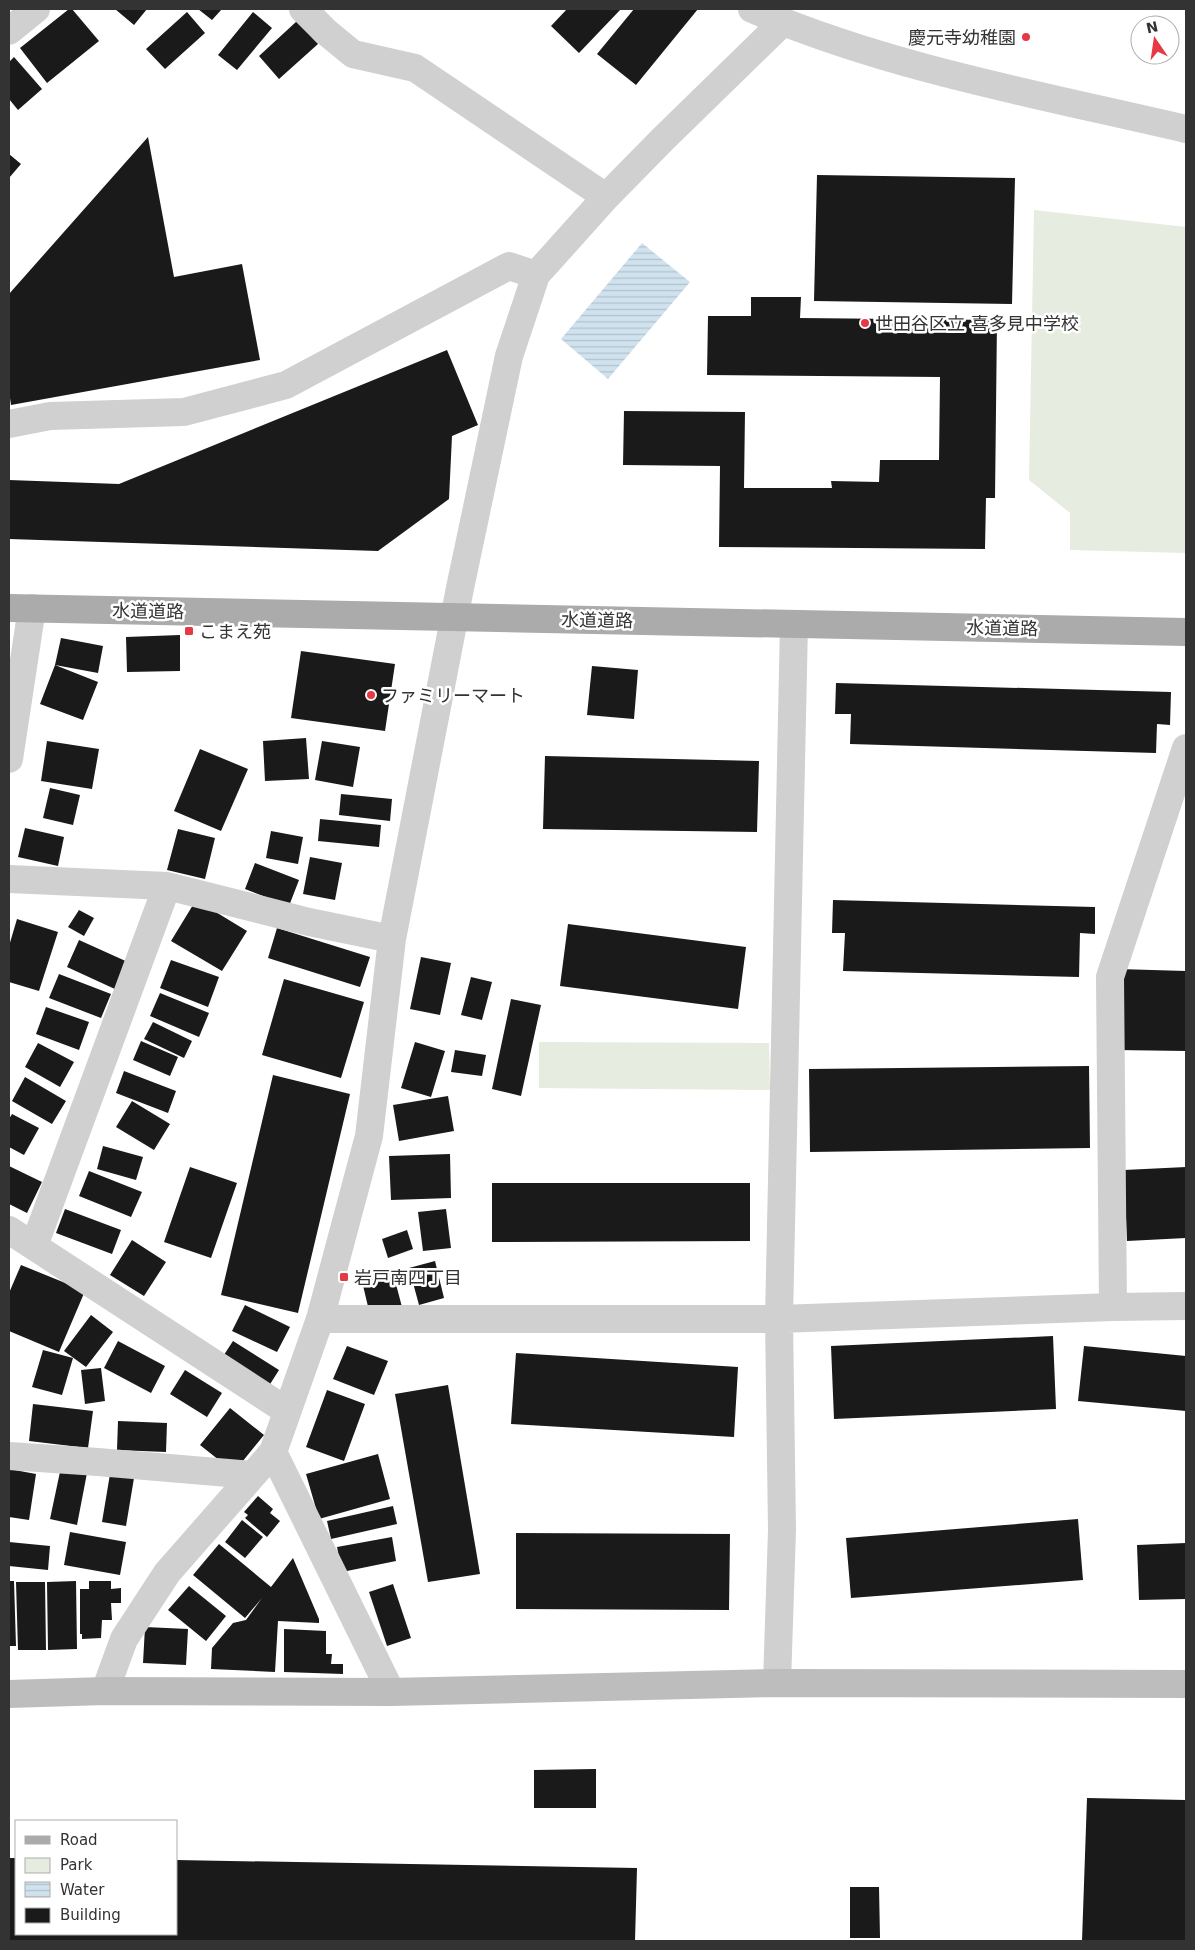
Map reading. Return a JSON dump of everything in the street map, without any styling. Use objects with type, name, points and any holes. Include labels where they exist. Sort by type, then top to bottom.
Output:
[{"type":"main road","name":"水道道路","points":[[20,608],[1186,632]]},
{"type":"street","points":[[9,31],[36,9]]},
{"type":"street","points":[[304,9],[325,32],[353,54],[415,68],[606,197]]},
{"type":"street","points":[[752,9],[844,43],[944,72],[1186,129]]},
{"type":"street","points":[[106,1691],[124,1639],[167,1573],[273,1452],[320,1319],[368,1136],[392,939],[455,617],[509,356],[536,275],[606,197],[783,22]]},
{"type":"street","points":[[9,424],[50,416],[184,412],[286,385],[509,266],[536,275]]},
{"type":"street","points":[[9,759],[20,608]]},
{"type":"street","points":[[777,1683],[782,1530],[779,1319],[794,624]]},
{"type":"street","points":[[1114,1306],[1110,976],[1186,748]]},
{"type":"street","points":[[9,879],[167,886],[309,922],[392,939]]},
{"type":"street","points":[[34,1246],[167,886]]},
{"type":"street","points":[[9,1230],[287,1411]]},
{"type":"street","points":[[320,1319],[779,1319],[1114,1306],[1186,1306]]},
{"type":"street","points":[[273,1452],[391,1692]]},
{"type":"street","points":[[9,1456],[252,1475]]},
{"type":"street","points":[[9,1694],[106,1691],[391,1692],[777,1683],[1186,1684]]},
{"type":"green space","points":[[1034,210],[1186,227],[1186,553],[1070,550],[1070,513],[1029,480]]},
{"type":"green space","points":[[539,1042],[769,1043],[770,1090],[539,1088]]},
{"type":"water","points":[[642,243],[690,282],[608,379],[561,339]]},
{"type":"building","points":[[69,9],[72,9],[99,41],[47,83],[20,48]]},
{"type":"building","points":[[115,9],[147,9],[134,25]]},
{"type":"building","points":[[198,9],[222,9],[212,20]]},
{"type":"building","points":[[567,9],[621,9],[579,53],[551,26]]},
{"type":"building","points":[[634,9],[698,9],[636,85],[597,54]]},
{"type":"building","points":[[187,12],[205,33],[165,69],[146,49]]},
{"type":"building","points":[[253,12],[272,28],[237,70],[218,55]]},
{"type":"building","points":[[297,21],[318,44],[279,79],[259,56]]},
{"type":"building","points":[[14,57],[42,89],[18,110],[9,99],[9,62]]},
{"type":"building","points":[[148,137],[174,277],[242,264],[260,360],[11,405],[9,391],[9,294]]},
{"type":"building","points":[[9,154],[21,164],[9,178]]},
{"type":"building","points":[[817,175],[1015,178],[1012,304],[814,301]]},
{"type":"building","points":[[751,297],[801,297],[800,318],[997,320],[995,498],[986,498],[985,549],[719,547],[720,466],[623,465],[624,411],[745,412],[744,488],[832,488],[831,481],[879,482],[880,460],[939,460],[940,377],[707,375],[708,316],[751,316]]},
{"type":"building","points":[[447,350],[478,425],[452,436],[449,499],[378,551],[9,539],[9,480],[119,484]]},
{"type":"building","points":[[180,635],[180,671],[127,672],[126,637]]},
{"type":"building","points":[[61,638],[103,646],[98,673],[55,665]]},
{"type":"building","points":[[301,651],[395,664],[385,731],[291,718]]},
{"type":"building","points":[[55,665],[98,682],[83,720],[40,704]]},
{"type":"building","points":[[592,666],[638,670],[634,719],[587,715]]},
{"type":"building","points":[[836,683],[1171,692],[1170,725],[1157,724],[1156,753],[850,744],[851,714],[835,714]]},
{"type":"building","points":[[306,738],[309,779],[265,781],[263,741]]},
{"type":"building","points":[[47,741],[99,749],[92,789],[41,781]]},
{"type":"building","points":[[322,741],[360,747],[353,787],[315,780]]},
{"type":"building","points":[[200,749],[248,769],[221,831],[174,811]]},
{"type":"building","points":[[545,756],[759,761],[757,832],[543,829]]},
{"type":"building","points":[[50,788],[80,795],[73,825],[43,818]]},
{"type":"building","points":[[341,794],[392,799],[390,821],[339,815]]},
{"type":"building","points":[[320,819],[381,825],[379,847],[318,841]]},
{"type":"building","points":[[25,828],[64,837],[58,866],[18,857]]},
{"type":"building","points":[[178,829],[215,838],[205,879],[167,870]]},
{"type":"building","points":[[271,831],[303,837],[298,864],[266,858]]},
{"type":"building","points":[[310,857],[342,863],[335,900],[303,894]]},
{"type":"building","points":[[255,863],[299,880],[289,906],[245,889]]},
{"type":"building","points":[[196,900],[247,931],[222,971],[171,941]]},
{"type":"building","points":[[833,900],[1095,907],[1095,934],[1080,933],[1079,977],[843,971],[845,933],[832,933]]},
{"type":"building","points":[[79,910],[94,918],[84,936],[68,927]]},
{"type":"building","points":[[17,919],[58,932],[39,991],[9,982],[9,946]]},
{"type":"building","points":[[568,924],[746,947],[738,1009],[560,986]]},
{"type":"building","points":[[277,928],[370,957],[360,987],[268,958]]},
{"type":"building","points":[[79,940],[130,963],[117,990],[67,967]]},
{"type":"building","points":[[421,957],[451,963],[440,1015],[410,1009]]},
{"type":"building","points":[[171,960],[219,977],[208,1007],[160,988]]},
{"type":"building","points":[[1118,969],[1186,971],[1186,1051],[1116,1050]]},
{"type":"building","points":[[59,974],[111,994],[101,1018],[49,998]]},
{"type":"building","points":[[471,977],[492,982],[482,1020],[461,1015]]},
{"type":"building","points":[[284,979],[364,1002],[341,1078],[262,1055]]},
{"type":"building","points":[[160,993],[209,1013],[199,1037],[150,1016]]},
{"type":"building","points":[[511,999],[541,1005],[521,1096],[492,1089]]},
{"type":"building","points":[[46,1007],[89,1022],[79,1050],[36,1034]]},
{"type":"building","points":[[153,1022],[192,1041],[184,1058],[144,1039]]},
{"type":"building","points":[[141,1041],[178,1057],[170,1076],[133,1060]]},
{"type":"building","points":[[415,1042],[445,1051],[431,1097],[401,1088]]},
{"type":"building","points":[[38,1043],[74,1062],[60,1087],[25,1067]]},
{"type":"building","points":[[455,1050],[486,1055],[482,1076],[451,1072]]},
{"type":"building","points":[[1089,1066],[1090,1148],[810,1152],[809,1069]]},
{"type":"building","points":[[124,1071],[176,1091],[168,1113],[116,1093]]},
{"type":"building","points":[[273,1075],[350,1094],[298,1313],[221,1295]]},
{"type":"building","points":[[25,1077],[66,1101],[52,1124],[12,1101]]},
{"type":"building","points":[[448,1096],[454,1131],[399,1141],[393,1105]]},
{"type":"building","points":[[132,1101],[170,1124],[154,1150],[116,1127]]},
{"type":"building","points":[[12,1114],[39,1128],[24,1155],[9,1147],[9,1119]]},
{"type":"building","points":[[103,1146],[143,1157],[136,1180],[97,1169]]},
{"type":"building","points":[[450,1154],[451,1198],[391,1200],[389,1156]]},
{"type":"building","points":[[9,1166],[42,1182],[27,1213],[9,1204]]},
{"type":"building","points":[[190,1167],[237,1183],[211,1258],[164,1242]]},
{"type":"building","points":[[1186,1167],[1186,1238],[1127,1241],[1124,1170]]},
{"type":"building","points":[[89,1171],[142,1192],[131,1217],[79,1196]]},
{"type":"building","points":[[492,1183],[750,1183],[750,1241],[492,1242]]},
{"type":"building","points":[[65,1209],[121,1230],[112,1254],[56,1233]]},
{"type":"building","points":[[446,1209],[451,1248],[423,1251],[418,1212]]},
{"type":"building","points":[[407,1230],[413,1249],[388,1258],[382,1239]]},
{"type":"building","points":[[132,1240],[166,1262],[144,1296],[110,1275]]},
{"type":"building","points":[[435,1261],[444,1298],[419,1305],[409,1268]]},
{"type":"building","points":[[21,1265],[85,1291],[59,1352],[9,1331],[9,1293]]},
{"type":"building","points":[[392,1269],[402,1307],[370,1315],[361,1277]]},
{"type":"building","points":[[245,1305],[290,1327],[277,1352],[232,1331]]},
{"type":"building","points":[[91,1315],[113,1332],[86,1367],[64,1351]]},
{"type":"building","points":[[1053,1336],[1056,1409],[834,1419],[831,1346]]},
{"type":"building","points":[[118,1341],[165,1366],[151,1393],[104,1368]]},
{"type":"building","points":[[233,1341],[279,1370],[267,1389],[220,1361]]},
{"type":"building","points":[[347,1346],[388,1361],[374,1395],[333,1379]]},
{"type":"building","points":[[1084,1346],[1186,1356],[1186,1411],[1078,1401]]},
{"type":"building","points":[[43,1350],[73,1358],[62,1395],[32,1387]]},
{"type":"building","points":[[516,1353],[738,1367],[734,1437],[511,1424]]},
{"type":"building","points":[[101,1368],[105,1401],[85,1404],[81,1370]]},
{"type":"building","points":[[185,1370],[222,1393],[207,1417],[170,1394]]},
{"type":"building","points":[[448,1385],[480,1574],[428,1582],[395,1394]]},
{"type":"building","points":[[327,1390],[365,1404],[344,1461],[306,1447]]},
{"type":"building","points":[[33,1404],[93,1411],[88,1448],[29,1441]]},
{"type":"building","points":[[230,1408],[264,1435],[234,1472],[200,1445]]},
{"type":"building","points":[[118,1421],[167,1423],[166,1452],[117,1450]]},
{"type":"building","points":[[378,1454],[390,1499],[319,1519],[306,1474]]},
{"type":"building","points":[[61,1467],[87,1473],[77,1525],[50,1519]]},
{"type":"building","points":[[9,1469],[36,1474],[29,1520],[9,1517]]},
{"type":"building","points":[[110,1474],[134,1478],[126,1526],[102,1522]]},
{"type":"building","points":[[258,1496],[273,1509],[270,1513],[280,1521],[267,1537],[245,1518],[248,1515],[244,1512]]},
{"type":"building","points":[[393,1506],[397,1524],[331,1539],[327,1521]]},
{"type":"building","points":[[1078,1519],[1083,1580],[851,1598],[846,1538]]},
{"type":"building","points":[[242,1520],[263,1537],[245,1558],[225,1542]]},
{"type":"building","points":[[70,1532],[126,1542],[120,1575],[64,1565]]},
{"type":"building","points":[[516,1533],[730,1534],[729,1610],[516,1609]]},
{"type":"building","points":[[392,1537],[396,1561],[342,1572],[337,1547]]},
{"type":"building","points":[[9,1542],[50,1546],[48,1570],[9,1566]]},
{"type":"building","points":[[1186,1543],[1186,1599],[1139,1600],[1137,1545]]},
{"type":"building","points":[[219,1544],[271,1587],[293,1558],[319,1623],[278,1621],[275,1672],[211,1669],[212,1648],[233,1623],[246,1620],[262,1598],[245,1618],[193,1575]]},
{"type":"building","points":[[9,1581],[14,1581],[16,1646],[9,1646]]},
{"type":"building","points":[[76,1581],[77,1649],[48,1650],[47,1582]]},
{"type":"building","points":[[89,1581],[111,1581],[111,1589],[121,1588],[121,1603],[111,1603],[112,1620],[102,1620],[101,1638],[82,1639],[82,1634],[80,1634],[80,1589],[89,1589]]},
{"type":"building","points":[[16,1582],[45,1582],[46,1650],[18,1650]]},
{"type":"building","points":[[393,1584],[411,1638],[387,1646],[369,1592]]},
{"type":"building","points":[[189,1586],[226,1616],[206,1641],[168,1610]]},
{"type":"building","points":[[145,1627],[188,1629],[186,1665],[143,1663]]},
{"type":"building","points":[[284,1629],[326,1631],[326,1654],[332,1654],[331,1664],[343,1664],[343,1674],[284,1672]]},
{"type":"building","points":[[596,1769],[596,1808],[534,1808],[534,1770]]},
{"type":"building","points":[[1087,1798],[1186,1800],[1186,1941],[1082,1941]]},
{"type":"building","points":[[9,1858],[15,1858],[15,1935],[178,1935],[178,1860],[637,1868],[635,1941],[9,1941]]},
{"type":"building","points":[[850,1887],[879,1887],[880,1938],[850,1938]]},
{"type":"place","name":"慶元寺幼稚園","points":[[1026,37]]},
{"type":"place","name":"世田谷区立 喜多見中学校","points":[[865,323]]},
{"type":"place","name":"こまえ苑","points":[[189,631]]},
{"type":"place","name":"ファミリーマート","points":[[371,695]]},
{"type":"place","name":"岩戸南四丁目","points":[[344,1277]]}]
